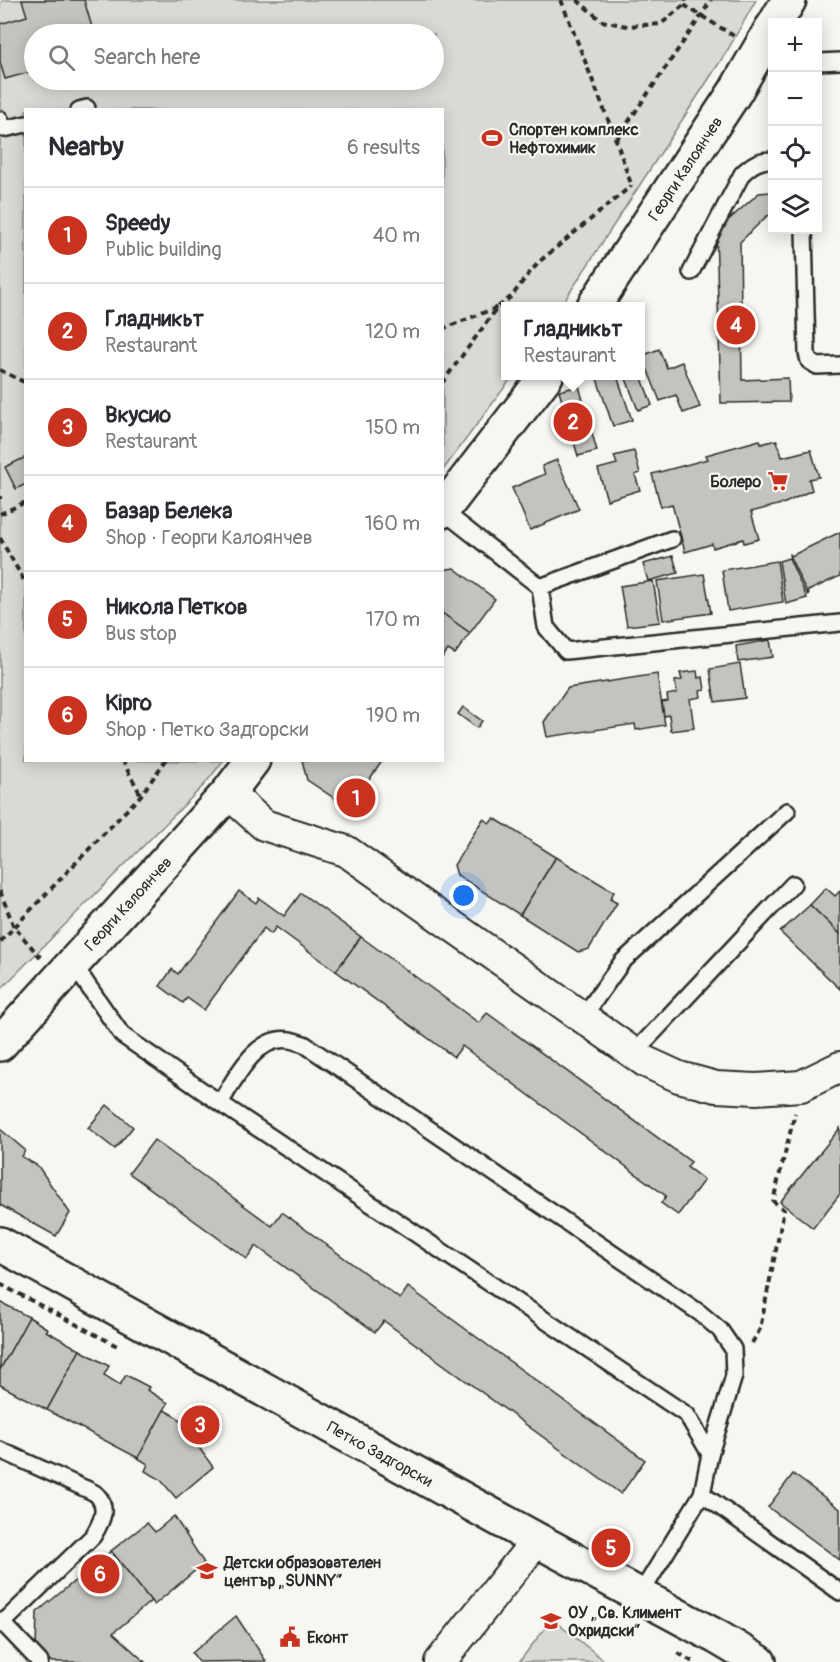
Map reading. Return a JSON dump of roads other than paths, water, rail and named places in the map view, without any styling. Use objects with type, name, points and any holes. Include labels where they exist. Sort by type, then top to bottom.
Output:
[{"type":"street","points":[[778,18],[789,0]]},
{"type":"street","name":"Георги Калоянчев","points":[[597,302],[735,92],[768,35]]},
{"type":"street","points":[[444,510],[542,380]]},
{"type":"street","name":"Георги Калоянчев","points":[[0,1044],[228,793],[251,762]]},
{"type":"street","points":[[228,793],[264,825],[346,851],[646,1062],[679,1077],[716,1087],[756,1089],[801,1086],[840,1067]]},
{"type":"street","name":"Петко Задгорски","points":[[0,1244],[759,1662]]},
{"type":"street","points":[[440,1662],[537,1540]]},
{"type":"lane","points":[[822,62],[840,61]]},
{"type":"lane","points":[[0,118],[4,129],[24,124]]},
{"type":"lane","points":[[691,272],[742,174],[751,165],[768,160]]},
{"type":"lane","points":[[804,234],[809,361],[817,366],[840,365]]},
{"type":"lane","points":[[444,512],[540,587],[546,627],[566,651],[840,623]]},
{"type":"lane","points":[[540,587],[672,539]]},
{"type":"lane","points":[[583,1017],[622,962],[787,811]]},
{"type":"lane","points":[[634,1053],[793,884]]},
{"type":"lane","points":[[65,972],[122,1035],[687,1415],[710,1454]]},
{"type":"lane","points":[[220,1103],[252,1054],[266,1044],[288,1040],[304,1044],[700,1313],[720,1330],[733,1349],[734,1376],[710,1454],[702,1494],[640,1595]]},
{"type":"lane","points":[[0,1450],[84,1488],[97,1496],[104,1509],[101,1523],[93,1536],[2,1622],[40,1662]]},
{"type":"lane","points":[[702,1494],[840,1592]]},
{"type":"place","name":"Спортен комплекс Нефтохимик","points":[[492,138]]},
{"type":"place","name":"Базар Белека","points":[[736,325]]},
{"type":"place","name":"Гладникьт","points":[[573,422]]},
{"type":"place","name":"Болеро","points":[[778,481]]},
{"type":"place","name":"Speedy","points":[[356,798]]},
{"type":"place","name":"Вкусио","points":[[200,1425]]},
{"type":"place","name":"Никола Петков","points":[[611,1548]]},
{"type":"place","name":"Детски образователен център „SUNNY“","points":[[207,1571]]},
{"type":"place","name":"Kipro","points":[[100,1574]]},
{"type":"place","name":"ОУ „Св. Климент Охридски“","points":[[551,1621]]},
{"type":"place","name":"Еконт","points":[[290,1637]]}]
